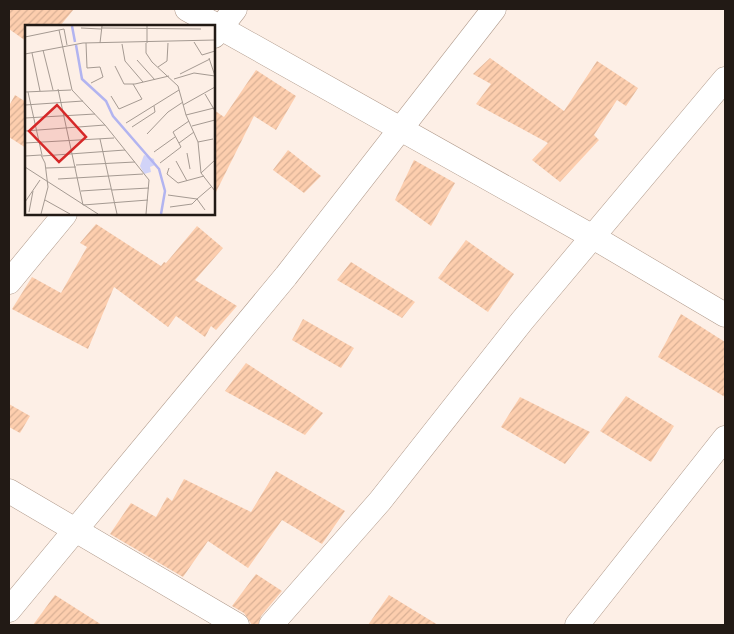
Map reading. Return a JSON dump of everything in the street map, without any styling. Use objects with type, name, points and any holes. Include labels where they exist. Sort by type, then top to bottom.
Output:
[{"type":"street","points":[[187,9],[208,25]]},
{"type":"street","points":[[235,9],[217,32],[401,128],[593,237],[725,315]]},
{"type":"street","points":[[9,610],[286,276],[494,9]]},
{"type":"street","points":[[271,625],[380,502],[522,321],[725,79]]},
{"type":"street","points":[[9,282],[64,215]]},
{"type":"street","points":[[577,625],[725,438]]},
{"type":"street","points":[[9,491],[237,625]]},
{"type":"building","points":[[9,9],[74,9],[61,25],[25,25],[25,40],[9,29]]},
{"type":"building","points":[[490,58],[564,111],[597,61],[638,88],[626,106],[617,100],[594,135],[599,140],[560,182],[532,160],[548,143],[476,104],[491,84],[473,74]]},
{"type":"building","points":[[256,70],[296,96],[276,130],[254,116],[215,194],[215,111],[224,117]]},
{"type":"building","points":[[15,95],[25,101],[25,147],[9,137],[9,106]]},
{"type":"building","points":[[288,150],[321,176],[304,193],[273,170]]},
{"type":"building","points":[[414,160],[455,183],[431,226],[395,200]]},
{"type":"building","points":[[96,224],[161,266],[164,262],[166,263],[197,226],[223,248],[195,280],[237,306],[216,330],[211,326],[205,337],[176,316],[168,327],[114,287],[88,349],[12,309],[32,277],[61,293],[87,247],[80,243]]},
{"type":"building","points":[[466,240],[514,274],[488,312],[438,278]]},
{"type":"building","points":[[351,262],[415,302],[402,318],[337,280]]},
{"type":"building","points":[[681,314],[725,342],[725,397],[658,357]]},
{"type":"building","points":[[303,319],[354,348],[341,368],[292,340]]},
{"type":"building","points":[[246,363],[323,413],[305,435],[225,391]]},
{"type":"building","points":[[626,396],[674,426],[651,462],[600,431]]},
{"type":"building","points":[[520,397],[590,432],[565,464],[501,427]]},
{"type":"building","points":[[9,404],[30,416],[20,433],[9,427]]},
{"type":"building","points":[[276,471],[345,511],[322,544],[282,520],[248,568],[208,541],[183,577],[110,534],[131,503],[156,517],[167,497],[172,501],[184,479],[251,512]]},
{"type":"building","points":[[256,574],[282,591],[261,616],[258,625],[252,625],[244,613],[232,606]]},
{"type":"building","points":[[55,595],[102,625],[33,625]]},
{"type":"building","points":[[389,595],[438,625],[368,625]]}]
